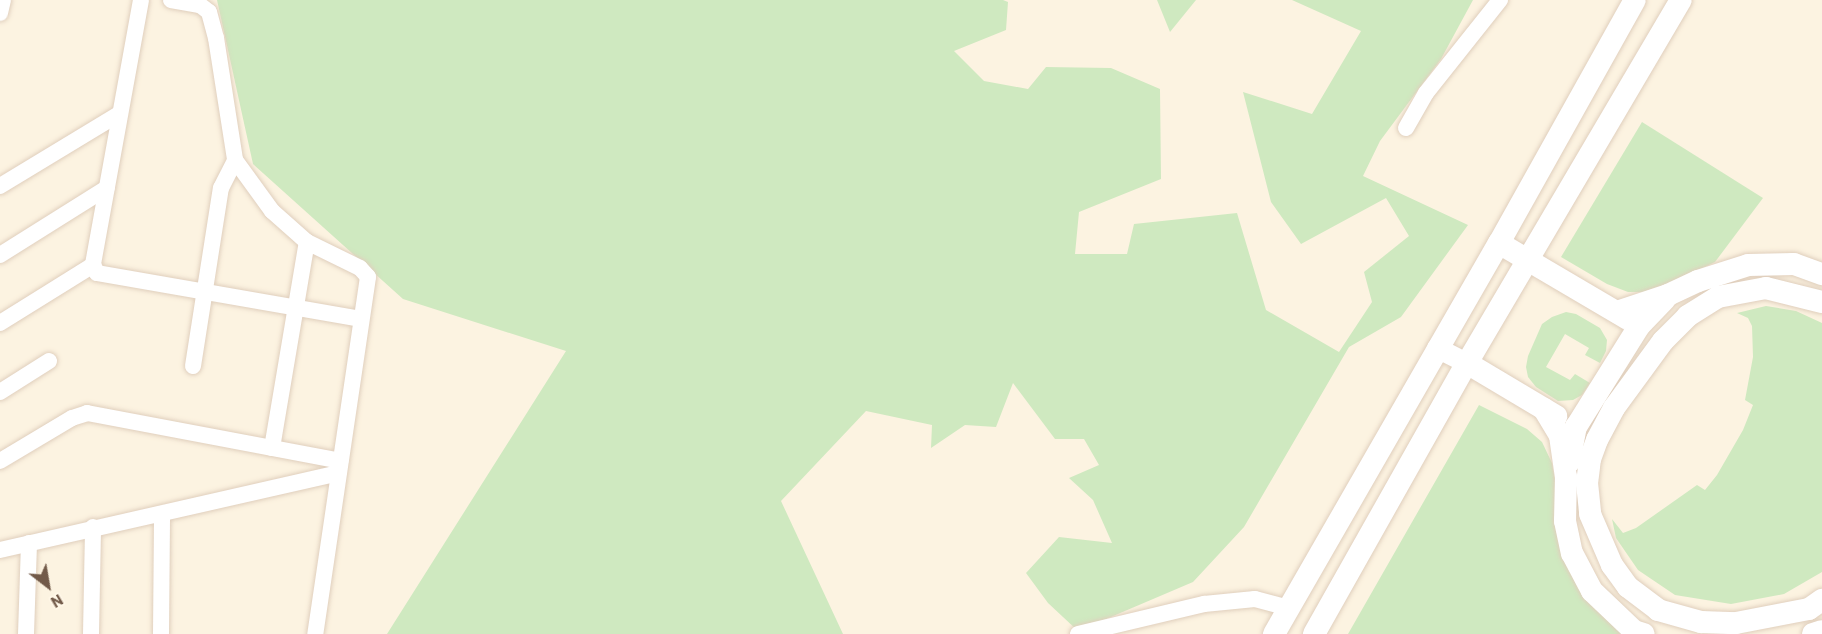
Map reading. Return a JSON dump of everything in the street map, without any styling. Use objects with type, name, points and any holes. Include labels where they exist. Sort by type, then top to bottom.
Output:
[{"type":"main road","points":[[1274,634],[1437,348],[1500,243],[1635,0]]},
{"type":"main road","points":[[1314,634],[1467,363],[1681,0]]},
{"type":"main road","points":[[1577,106],[1609,124]]},
{"type":"main road","points":[[1500,243],[1663,341]]},
{"type":"main road","points":[[1617,312],[1668,295],[1698,281],[1748,265],[1794,264],[1822,274]]},
{"type":"main road","points":[[1818,611],[1736,623],[1701,622],[1658,610],[1628,586],[1612,565],[1590,514],[1587,483],[1597,440],[1614,408],[1663,341],[1688,316],[1718,297],[1766,288],[1822,302]]},
{"type":"main road","points":[[1566,477],[1576,428],[1639,326],[1668,295]]},
{"type":"main road","points":[[1467,363],[1597,440]]},
{"type":"main road","points":[[1544,409],[1560,436],[1566,477],[1565,521],[1572,553],[1592,591],[1634,631],[1644,634]]},
{"type":"main road","points":[[1813,634],[1822,631]]},
{"type":"street","points":[[0,13],[3,0]]},
{"type":"street","points":[[141,0],[93,265],[98,273],[361,319]]},
{"type":"street","points":[[171,0],[208,6],[216,38],[235,160],[272,211],[307,242],[360,268],[368,277],[315,634]]},
{"type":"street","points":[[1406,128],[1426,93],[1500,0]]},
{"type":"street","points":[[0,186],[119,114]]},
{"type":"street","points":[[193,366],[220,188],[235,160]]},
{"type":"street","points":[[0,255],[106,188]]},
{"type":"street","points":[[272,448],[307,242]]},
{"type":"street","points":[[0,323],[93,265]]},
{"type":"street","points":[[1437,348],[1467,363]]},
{"type":"street","points":[[0,392],[49,361]]},
{"type":"street","points":[[0,461],[72,418],[87,413],[272,448],[339,467]]},
{"type":"street","points":[[0,550],[93,527],[162,515],[339,467]]},
{"type":"street","points":[[161,634],[162,515]]},
{"type":"street","points":[[91,634],[93,527]]},
{"type":"street","points":[[26,634],[28,543]]},
{"type":"street","points":[[1078,634],[1203,604],[1255,599],[1289,608]]},
{"type":"green space","points":[[217,0],[1003,0],[1008,2],[1006,30],[954,51],[984,81],[1028,89],[1046,67],[1111,68],[1160,89],[1161,179],[1079,212],[1075,254],[1127,254],[1134,224],[1237,213],[1266,310],[1339,352],[1372,302],[1364,272],[1409,236],[1386,198],[1301,244],[1271,202],[1243,92],[1312,114],[1361,31],[1292,0],[1473,0],[1441,59],[1380,141],[1363,176],[1468,225],[1401,317],[1349,347],[1244,527],[1193,582],[1078,631],[1048,603],[1026,573],[1059,537],[1112,543],[1093,500],[1069,478],[1099,465],[1084,439],[1055,439],[1013,383],[996,427],[965,425],[931,448],[932,425],[866,411],[781,501],[843,634],[387,634],[566,351],[403,299],[253,164]]},
{"type":"green space","points":[[1157,0],[1196,0],[1170,32]]},
{"type":"green space","points":[[1642,122],[1763,198],[1715,262],[1669,284],[1645,292],[1628,292],[1607,284],[1561,257]]},
{"type":"green space","points":[[1766,306],[1796,311],[1822,323],[1822,572],[1784,594],[1731,604],[1675,595],[1638,570],[1616,538],[1612,519],[1623,533],[1636,528],[1697,485],[1705,490],[1717,475],[1743,430],[1753,405],[1745,400],[1753,357],[1752,326],[1748,318],[1737,313]]},
{"type":"green space","points":[[1566,312],[1576,314],[1600,328],[1607,340],[1606,351],[1600,363],[1585,355],[1589,348],[1565,334],[1546,367],[1570,380],[1575,374],[1590,383],[1582,395],[1573,400],[1558,401],[1536,387],[1528,377],[1526,367],[1528,356],[1542,324]]},
{"type":"green space","points":[[1479,405],[1527,429],[1542,442],[1552,463],[1556,486],[1555,517],[1628,634],[1348,634]]}]
